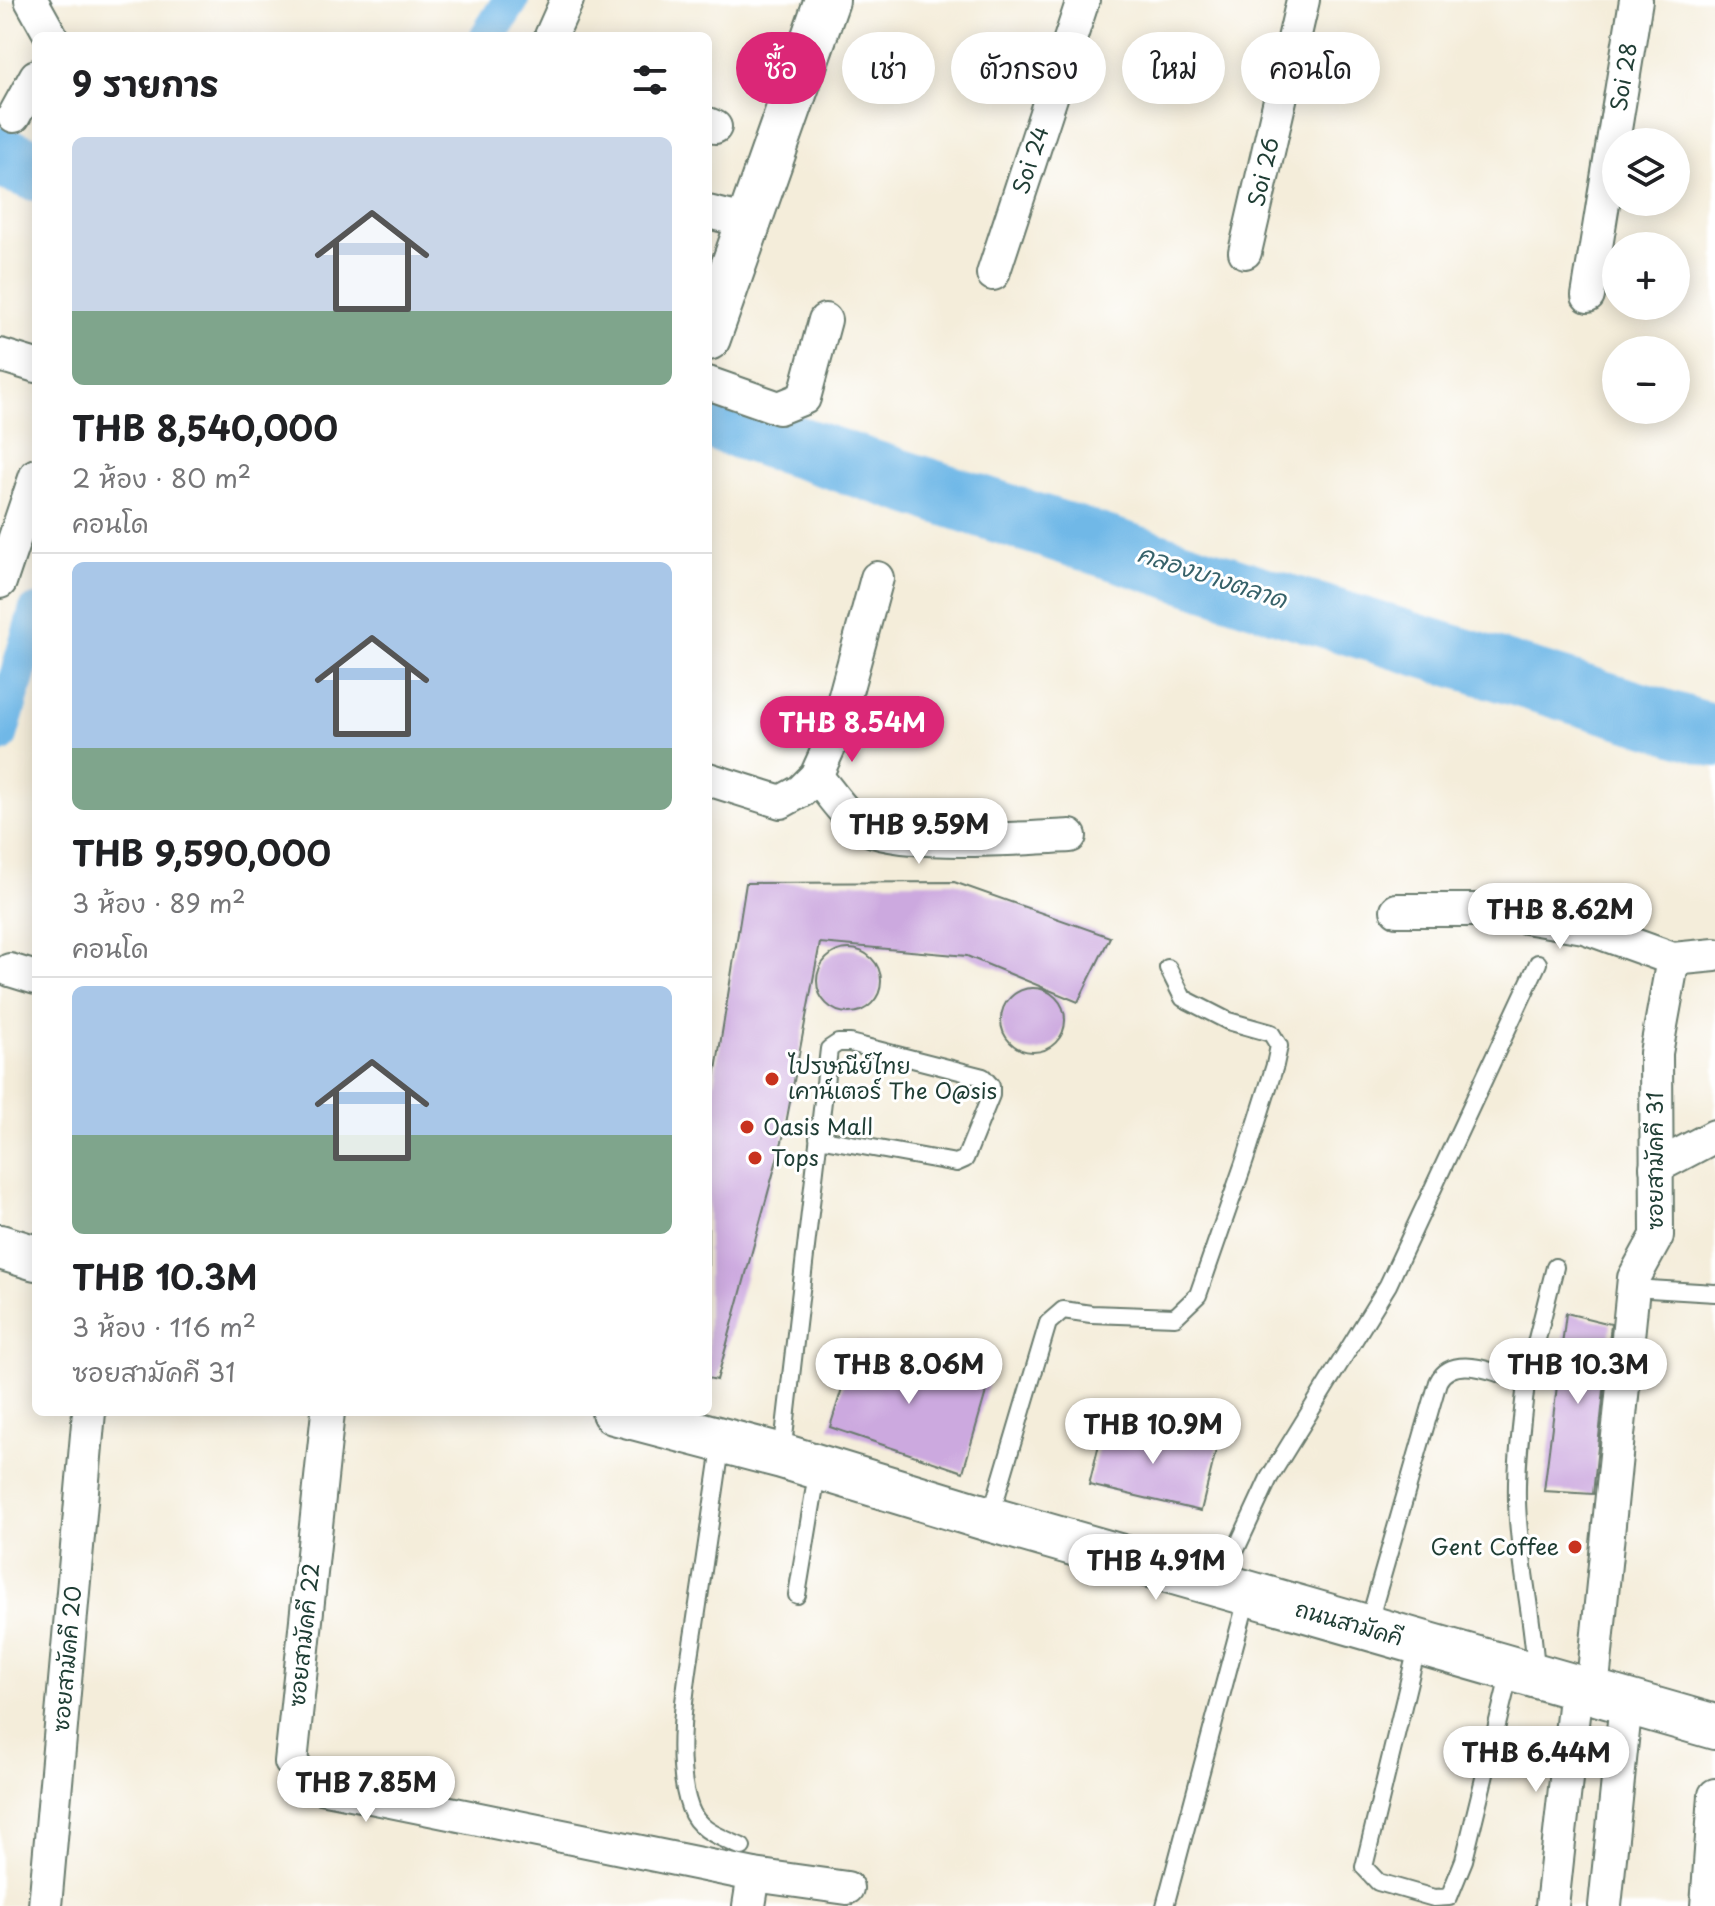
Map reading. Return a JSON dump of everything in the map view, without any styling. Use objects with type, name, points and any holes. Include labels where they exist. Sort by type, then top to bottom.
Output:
[{"type":"main road","points":[[712,314],[728,217],[827,0]]},
{"type":"main road","points":[[0,1247],[32,1257]]},
{"type":"main road","name":"ถนนสามัคคี","points":[[629,1416],[800,1461],[989,1519],[1715,1727]]},
{"type":"street","points":[[31,0],[49,32]]},
{"type":"street","points":[[553,32],[567,0]]},
{"type":"street","name":"Soi 24","points":[[993,274],[1083,0]]},
{"type":"street","name":"Soi 26","points":[[1245,252],[1303,0]]},
{"type":"street","name":"Soi 28","points":[[1588,296],[1636,0]]},
{"type":"street","points":[[14,116],[32,83]]},
{"type":"street","points":[[712,384],[779,408],[792,405],[804,398],[825,320]]},
{"type":"street","points":[[0,355],[32,365]]},
{"type":"street","points":[[0,582],[32,487]]},
{"type":"street","points":[[712,780],[781,802],[801,791],[816,776],[834,736],[877,578]]},
{"type":"street","points":[[816,776],[850,816],[864,827],[892,835],[973,840],[1070,836]]},
{"type":"street","points":[[1397,910],[1485,910],[1584,927],[1673,959],[1715,955]]},
{"type":"street","name":"ซอยสามัคคี 31","points":[[1568,1686],[1634,1278],[1657,1236],[1656,1053],[1673,959]]},
{"type":"street","points":[[1656,1167],[1715,1136]]},
{"type":"street","name":"ซอยสามัคคี 20","points":[[45,1906],[89,1416]]},
{"type":"street","name":"ซอยสามัคคี 22","points":[[328,1416],[291,1762],[304,1778],[322,1787],[748,1861],[847,1888]]},
{"type":"street","points":[[1552,1906],[1568,1686]]},
{"type":"street","points":[[1568,1686],[1605,1906]]},
{"type":"street","points":[[1707,1906],[1715,1795]]},
{"type":"street","points":[[748,1861],[749,1906]]},
{"type":"lane","points":[[1165,1906],[1234,1590],[1269,1478],[1388,1285],[1538,963]]},
{"type":"lane","points":[[989,1519],[1048,1323],[1063,1310],[1175,1317],[1198,1295],[1245,1160],[1279,1046],[1271,1033],[1228,1021],[1183,998],[1168,968]]},
{"type":"lane","points":[[797,1595],[800,1461],[818,1138],[829,1049],[838,1043],[850,1043],[983,1077],[991,1086],[991,1095],[965,1159],[956,1163],[818,1138]]},
{"type":"lane","points":[[1419,1642],[1364,1867],[1378,1882],[1434,1898],[1449,1897],[1464,1860],[1568,1686],[1533,1625],[1517,1502],[1519,1442],[1526,1383],[1555,1267]]},
{"type":"lane","points":[[1633,1288],[1715,1293]]},
{"type":"lane","points":[[1367,1628],[1442,1373],[1454,1368],[1488,1370],[1526,1383]]},
{"type":"lane","points":[[722,1440],[688,1677],[682,1731],[683,1779],[690,1809],[704,1829],[748,1861]]},
{"type":"building","name":"Oasis Mall","points":[[954,882],[1110,937],[1078,1002],[967,956],[820,943],[784,1134],[717,1380],[712,1379],[712,1095],[746,883]]},
{"type":"building","points":[[843,949],[855,949],[872,958],[879,969],[879,993],[872,1004],[855,1013],[843,1013],[831,1008],[822,999],[817,987],[817,975],[822,963],[831,954]]},
{"type":"building","points":[[1027,988],[1039,988],[1056,997],[1063,1008],[1063,1032],[1056,1043],[1039,1052],[1027,1052],[1015,1047],[1006,1038],[1001,1026],[1001,1014],[1006,1002],[1015,993]]},
{"type":"building","points":[[1566,1313],[1611,1324],[1593,1494],[1544,1491]]},
{"type":"building","points":[[857,1340],[988,1385],[963,1472],[830,1427]]},
{"type":"building","points":[[1105,1420],[1217,1446],[1201,1511],[1089,1485]]},
{"type":"waterway","points":[[491,32],[511,0]]},
{"type":"waterway","name":"คลองบางตลาด","points":[[0,157],[32,169]]},
{"type":"waterway","name":"คลองบางตลาด","points":[[712,419],[1277,602],[1715,736]]},
{"type":"waterway","points":[[0,735],[32,626]]},
{"type":"place","name":"ไปรษณีย์ไทย เคาน์เตอร์ The O@sis","points":[[772,1079]]},
{"type":"place","name":"Oasis Mall","points":[[747,1127]]},
{"type":"place","name":"Tops","points":[[755,1158]]},
{"type":"place","name":"Gent Coffee","points":[[1575,1547]]}]
